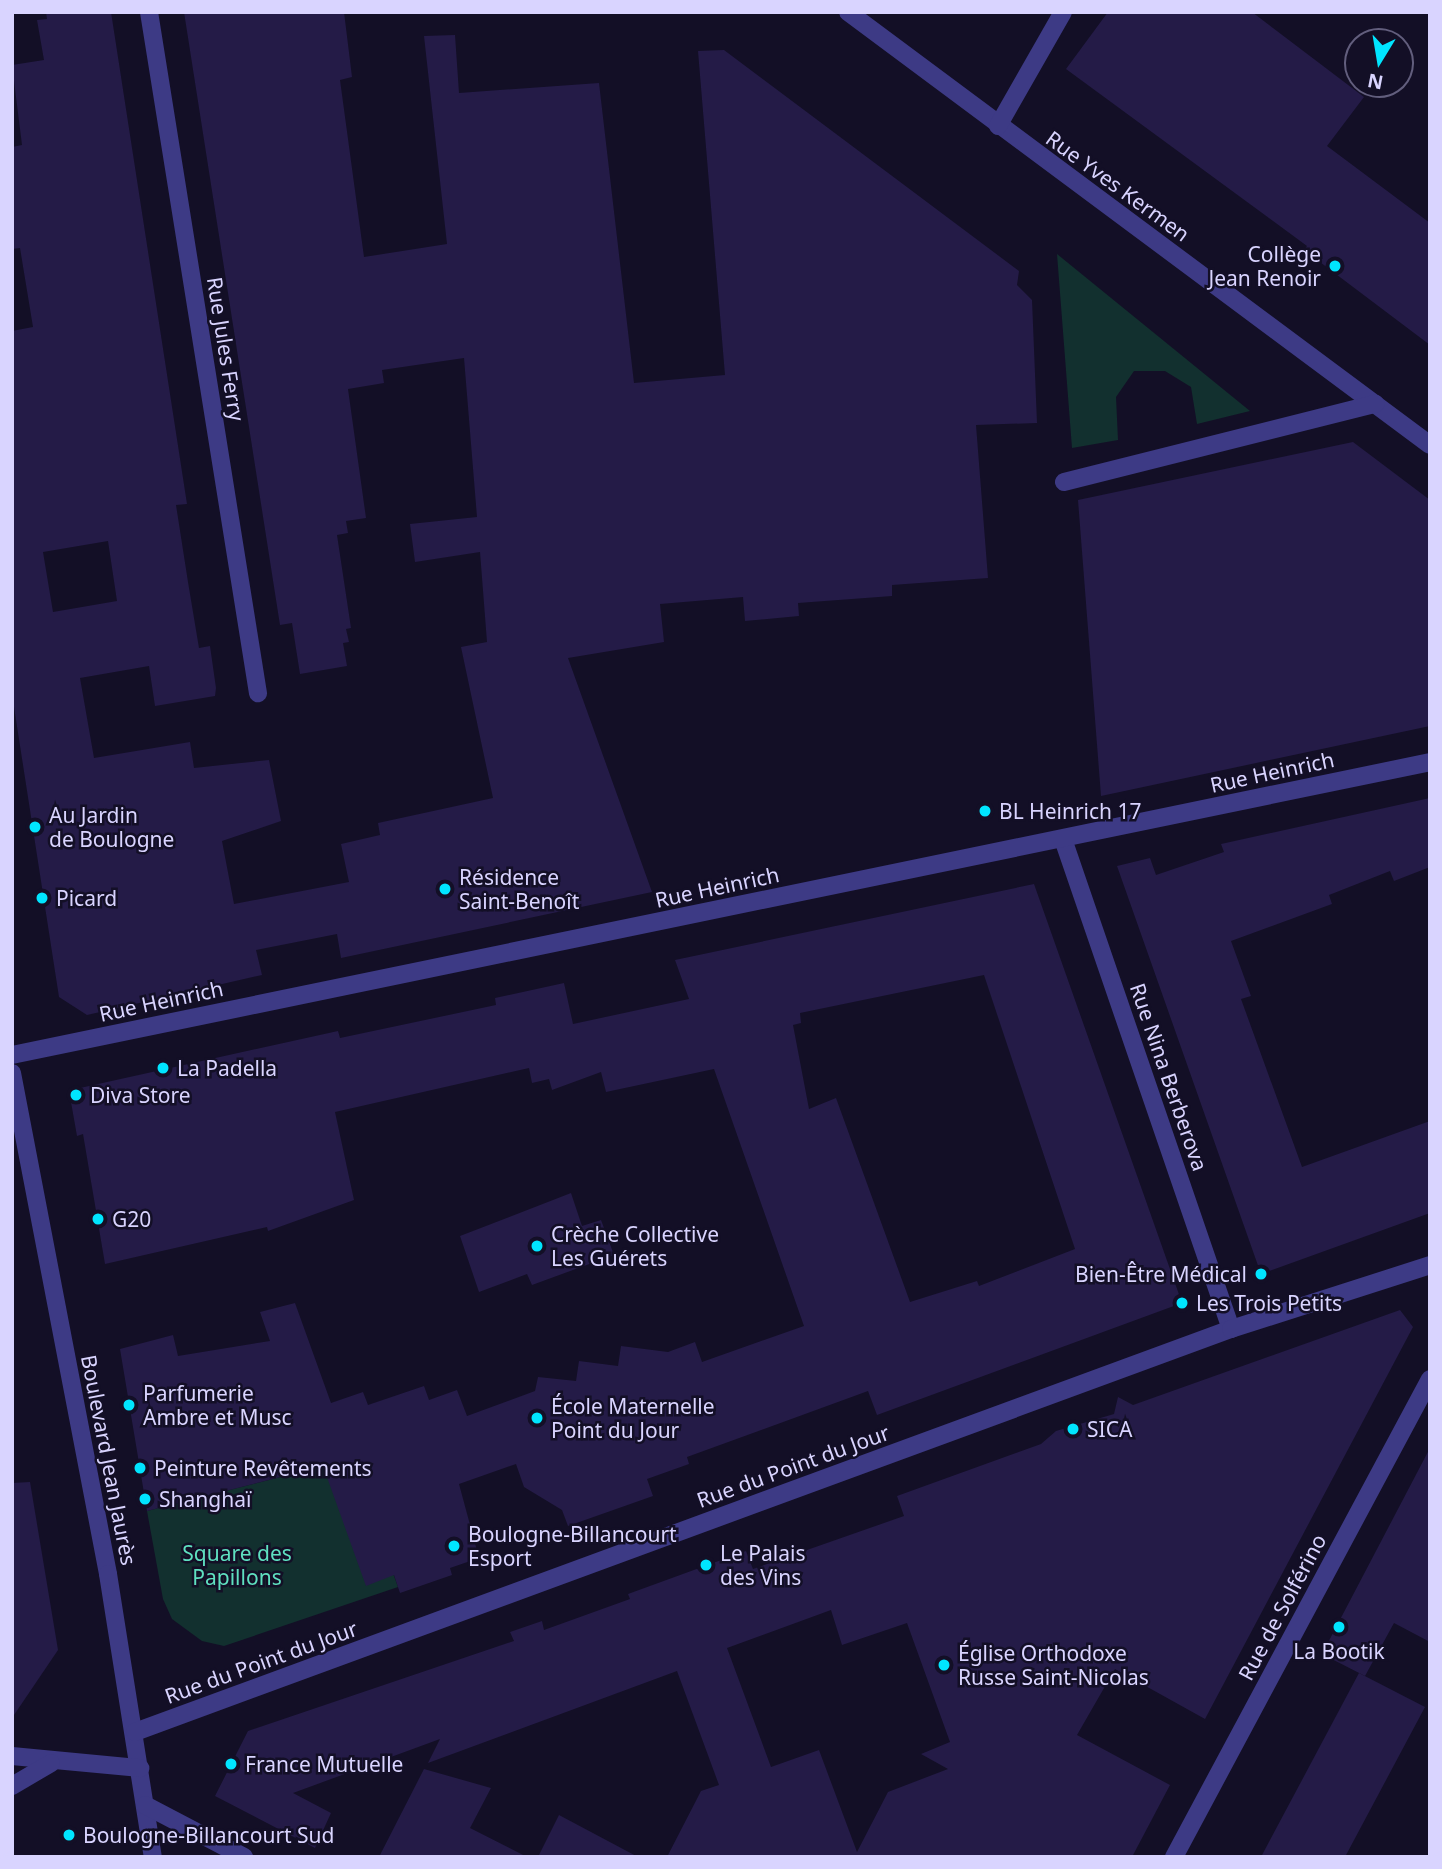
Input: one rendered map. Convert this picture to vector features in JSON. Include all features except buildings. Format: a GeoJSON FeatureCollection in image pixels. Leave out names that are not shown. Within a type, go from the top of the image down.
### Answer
{"type":"FeatureCollection","features":[{"type":"Feature","properties":{"kind":"street","name":"Rue Jules Ferry"},"geometry":{"type":"LineString","coordinates":[[149,12],[258,693]]}},
{"type":"Feature","properties":{"kind":"street","name":"Rue Yves Kermen"},"geometry":{"type":"LineString","coordinates":[[848,12],[1430,445]]}},
{"type":"Feature","properties":{"kind":"street"},"geometry":{"type":"LineString","coordinates":[[998,126],[1063,12]]}},
{"type":"Feature","properties":{"kind":"street"},"geometry":{"type":"LineString","coordinates":[[1064,482],[1375,404]]}},
{"type":"Feature","properties":{"kind":"street","name":"Rue Heinrich"},"geometry":{"type":"LineString","coordinates":[[12,1055],[1430,762]]}},
{"type":"Feature","properties":{"kind":"street","name":"Rue Nina Berberova"},"geometry":{"type":"LineString","coordinates":[[1063,839],[1231,1329]]}},
{"type":"Feature","properties":{"kind":"street","name":"Boulevard Jean Jaurès"},"geometry":{"type":"LineString","coordinates":[[12,1073],[135,1732],[153,1857]]}},
{"type":"Feature","properties":{"kind":"street","name":"Rue du Point du Jour"},"geometry":{"type":"LineString","coordinates":[[135,1732],[1231,1329],[1430,1265]]}},
{"type":"Feature","properties":{"kind":"street","name":"Rue de Solférino"},"geometry":{"type":"LineString","coordinates":[[1174,1857],[1430,1378]]}},
{"type":"Feature","properties":{"kind":"street"},"geometry":{"type":"LineString","coordinates":[[12,1756],[51,1763],[140,1768]]}},
{"type":"Feature","properties":{"kind":"street"},"geometry":{"type":"LineString","coordinates":[[12,1786],[51,1763]]}},
{"type":"Feature","properties":{"kind":"street"},"geometry":{"type":"LineString","coordinates":[[145,1805],[244,1857]]}},
{"type":"Feature","properties":{"kind":"green space"},"geometry":{"type":"Polygon","coordinates":[[[1057,254],[1250,411],[1197,424],[1191,387],[1165,371],[1134,371],[1116,397],[1118,440],[1072,448],[1057,254]]]}},
{"type":"Feature","properties":{"kind":"green space","name":"Square des Papillons"},"geometry":{"type":"Polygon","coordinates":[[[352,1459],[398,1587],[224,1646],[202,1641],[172,1619],[163,1599],[147,1511],[352,1459]]]}},
{"type":"Feature","properties":{"kind":"place","name":"Collège Jean Renoir"},"geometry":{"type":"Point","coordinates":[1335,266]}},
{"type":"Feature","properties":{"kind":"place","name":"BL Heinrich 17"},"geometry":{"type":"Point","coordinates":[985,811]}},
{"type":"Feature","properties":{"kind":"place","name":"Au Jardin de Boulogne"},"geometry":{"type":"Point","coordinates":[35,827]}},
{"type":"Feature","properties":{"kind":"place","name":"Résidence Saint-Benoît"},"geometry":{"type":"Point","coordinates":[445,889]}},
{"type":"Feature","properties":{"kind":"place","name":"Picard"},"geometry":{"type":"Point","coordinates":[42,898]}},
{"type":"Feature","properties":{"kind":"place","name":"La Padella"},"geometry":{"type":"Point","coordinates":[163,1068]}},
{"type":"Feature","properties":{"kind":"place","name":"Diva Store"},"geometry":{"type":"Point","coordinates":[76,1095]}},
{"type":"Feature","properties":{"kind":"place","name":"G20"},"geometry":{"type":"Point","coordinates":[98,1219]}},
{"type":"Feature","properties":{"kind":"place","name":"Crèche Collective Les Guérets"},"geometry":{"type":"Point","coordinates":[537,1246]}},
{"type":"Feature","properties":{"kind":"place","name":"Bien-Être Médical"},"geometry":{"type":"Point","coordinates":[1261,1274]}},
{"type":"Feature","properties":{"kind":"place","name":"Les Trois Petits"},"geometry":{"type":"Point","coordinates":[1182,1303]}},
{"type":"Feature","properties":{"kind":"place","name":"Parfumerie Ambre et Musc"},"geometry":{"type":"Point","coordinates":[129,1405]}},
{"type":"Feature","properties":{"kind":"place","name":"École Maternelle Point du Jour"},"geometry":{"type":"Point","coordinates":[537,1418]}},
{"type":"Feature","properties":{"kind":"place","name":"SICA"},"geometry":{"type":"Point","coordinates":[1073,1429]}},
{"type":"Feature","properties":{"kind":"place","name":"Peinture Revêtements"},"geometry":{"type":"Point","coordinates":[140,1468]}},
{"type":"Feature","properties":{"kind":"place","name":"Shanghaï"},"geometry":{"type":"Point","coordinates":[145,1499]}},
{"type":"Feature","properties":{"kind":"place","name":"Boulogne-Billancourt Esport"},"geometry":{"type":"Point","coordinates":[454,1546]}},
{"type":"Feature","properties":{"kind":"place","name":"Le Palais des Vins"},"geometry":{"type":"Point","coordinates":[706,1565]}},
{"type":"Feature","properties":{"kind":"place","name":"La Bootik"},"geometry":{"type":"Point","coordinates":[1339,1627]}},
{"type":"Feature","properties":{"kind":"place","name":"Église Orthodoxe Russe Saint-Nicolas"},"geometry":{"type":"Point","coordinates":[944,1665]}},
{"type":"Feature","properties":{"kind":"place","name":"France Mutuelle"},"geometry":{"type":"Point","coordinates":[231,1764]}},
{"type":"Feature","properties":{"kind":"place","name":"Boulogne-Billancourt Sud"},"geometry":{"type":"Point","coordinates":[69,1835]}}]}
